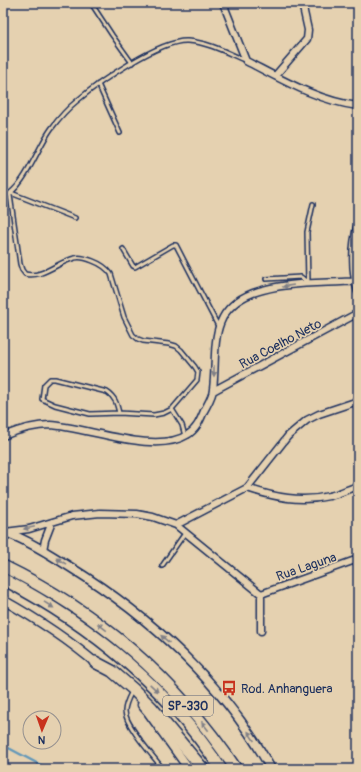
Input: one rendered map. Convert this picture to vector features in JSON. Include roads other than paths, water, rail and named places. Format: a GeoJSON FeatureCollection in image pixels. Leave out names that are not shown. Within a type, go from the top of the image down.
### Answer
{"type":"FeatureCollection","features":[{"type":"Feature","properties":{"kind":"highway","name":"SP-330"},"geometry":{"type":"LineString","coordinates":[[3,566],[50,590],[86,614],[132,651],[177,693],[236,769]]}},
{"type":"Feature","properties":{"kind":"highway","name":"SP-330"},"geometry":{"type":"LineString","coordinates":[[3,579],[65,615],[126,661],[169,703],[193,730],[221,769]]}},
{"type":"Feature","properties":{"kind":"highway"},"geometry":{"type":"LineString","coordinates":[[94,662],[112,671],[133,689],[152,708],[203,769]]}},
{"type":"Feature","properties":{"kind":"main road"},"geometry":{"type":"LineString","coordinates":[[4,531],[43,550],[95,582],[129,607],[172,644],[228,705],[243,724],[271,769]]}},
{"type":"Feature","properties":{"kind":"main road"},"geometry":{"type":"LineString","coordinates":[[3,600],[24,611],[72,643],[131,693],[148,712],[189,769]]}},
{"type":"Feature","properties":{"kind":"street"},"geometry":{"type":"LineString","coordinates":[[223,3],[246,61],[322,97],[345,104],[358,106]]}},
{"type":"Feature","properties":{"kind":"street"},"geometry":{"type":"LineString","coordinates":[[275,76],[307,39],[308,30],[302,3]]}},
{"type":"Feature","properties":{"kind":"street"},"geometry":{"type":"LineString","coordinates":[[358,223],[353,244],[358,292]]}},
{"type":"Feature","properties":{"kind":"street"},"geometry":{"type":"LineString","coordinates":[[3,436],[27,428],[49,425],[158,443],[172,442],[186,436],[195,430],[213,391],[214,357],[218,326],[236,302],[248,295],[262,290],[308,284],[356,282]]}},
{"type":"Feature","properties":{"kind":"street","name":"Rua Coelho Neto"},"geometry":{"type":"LineString","coordinates":[[213,391],[358,313]]}},
{"type":"Feature","properties":{"kind":"street"},"geometry":{"type":"LineString","coordinates":[[176,525],[247,488],[278,448],[298,427],[307,420],[319,414],[358,401]]}},
{"type":"Feature","properties":{"kind":"street"},"geometry":{"type":"LineString","coordinates":[[247,488],[264,494],[300,500],[329,496],[358,486]]}},
{"type":"Feature","properties":{"kind":"street"},"geometry":{"type":"LineString","coordinates":[[4,531],[29,528],[72,516],[100,513],[137,514],[153,517],[176,525],[261,594],[261,630]]}},
{"type":"Feature","properties":{"kind":"street"},"geometry":{"type":"LineString","coordinates":[[43,550],[46,536],[52,522]]}},
{"type":"Feature","properties":{"kind":"street","name":"Rua Laguna"},"geometry":{"type":"LineString","coordinates":[[261,594],[358,559]]}},
{"type":"Feature","properties":{"kind":"lane"},"geometry":{"type":"LineString","coordinates":[[91,3],[132,63]]}},
{"type":"Feature","properties":{"kind":"lane"},"geometry":{"type":"LineString","coordinates":[[3,198],[10,194],[28,169],[51,130],[64,113],[98,84],[132,63],[161,48],[185,41],[199,42],[222,50],[246,61]]}},
{"type":"Feature","properties":{"kind":"lane"},"geometry":{"type":"LineString","coordinates":[[98,84],[120,133]]}},
{"type":"Feature","properties":{"kind":"lane"},"geometry":{"type":"LineString","coordinates":[[10,194],[75,218]]}},
{"type":"Feature","properties":{"kind":"lane"},"geometry":{"type":"LineString","coordinates":[[10,194],[20,264],[25,274],[35,275],[75,258],[82,258],[101,264],[107,268],[111,274],[124,317],[133,335],[143,341],[160,342],[176,346],[186,355],[198,372],[197,380],[172,409],[164,413],[154,415],[119,413],[90,414],[46,402],[42,399],[44,385],[50,379],[55,379],[107,392],[115,399],[119,413]]}},
{"type":"Feature","properties":{"kind":"lane"},"geometry":{"type":"LineString","coordinates":[[308,284],[307,232],[313,204]]}},
{"type":"Feature","properties":{"kind":"lane"},"geometry":{"type":"LineString","coordinates":[[123,248],[135,267],[173,244],[176,245],[218,326]]}},
{"type":"Feature","properties":{"kind":"lane"},"geometry":{"type":"LineString","coordinates":[[266,279],[301,277],[308,284]]}},
{"type":"Feature","properties":{"kind":"lane"},"geometry":{"type":"LineString","coordinates":[[172,409],[182,425],[186,436]]}},
{"type":"Feature","properties":{"kind":"lane"},"geometry":{"type":"LineString","coordinates":[[162,566],[185,532]]}},
{"type":"Feature","properties":{"kind":"lane"},"geometry":{"type":"LineString","coordinates":[[131,693],[126,703],[126,718],[131,727],[163,769]]}},
{"type":"Feature","properties":{"kind":"waterway"},"geometry":{"type":"LineString","coordinates":[[3,745],[48,769]]}},
{"type":"Feature","properties":{"kind":"place","name":"Rod. Anhanguera"},"geometry":{"type":"Point","coordinates":[229,688]}}]}
